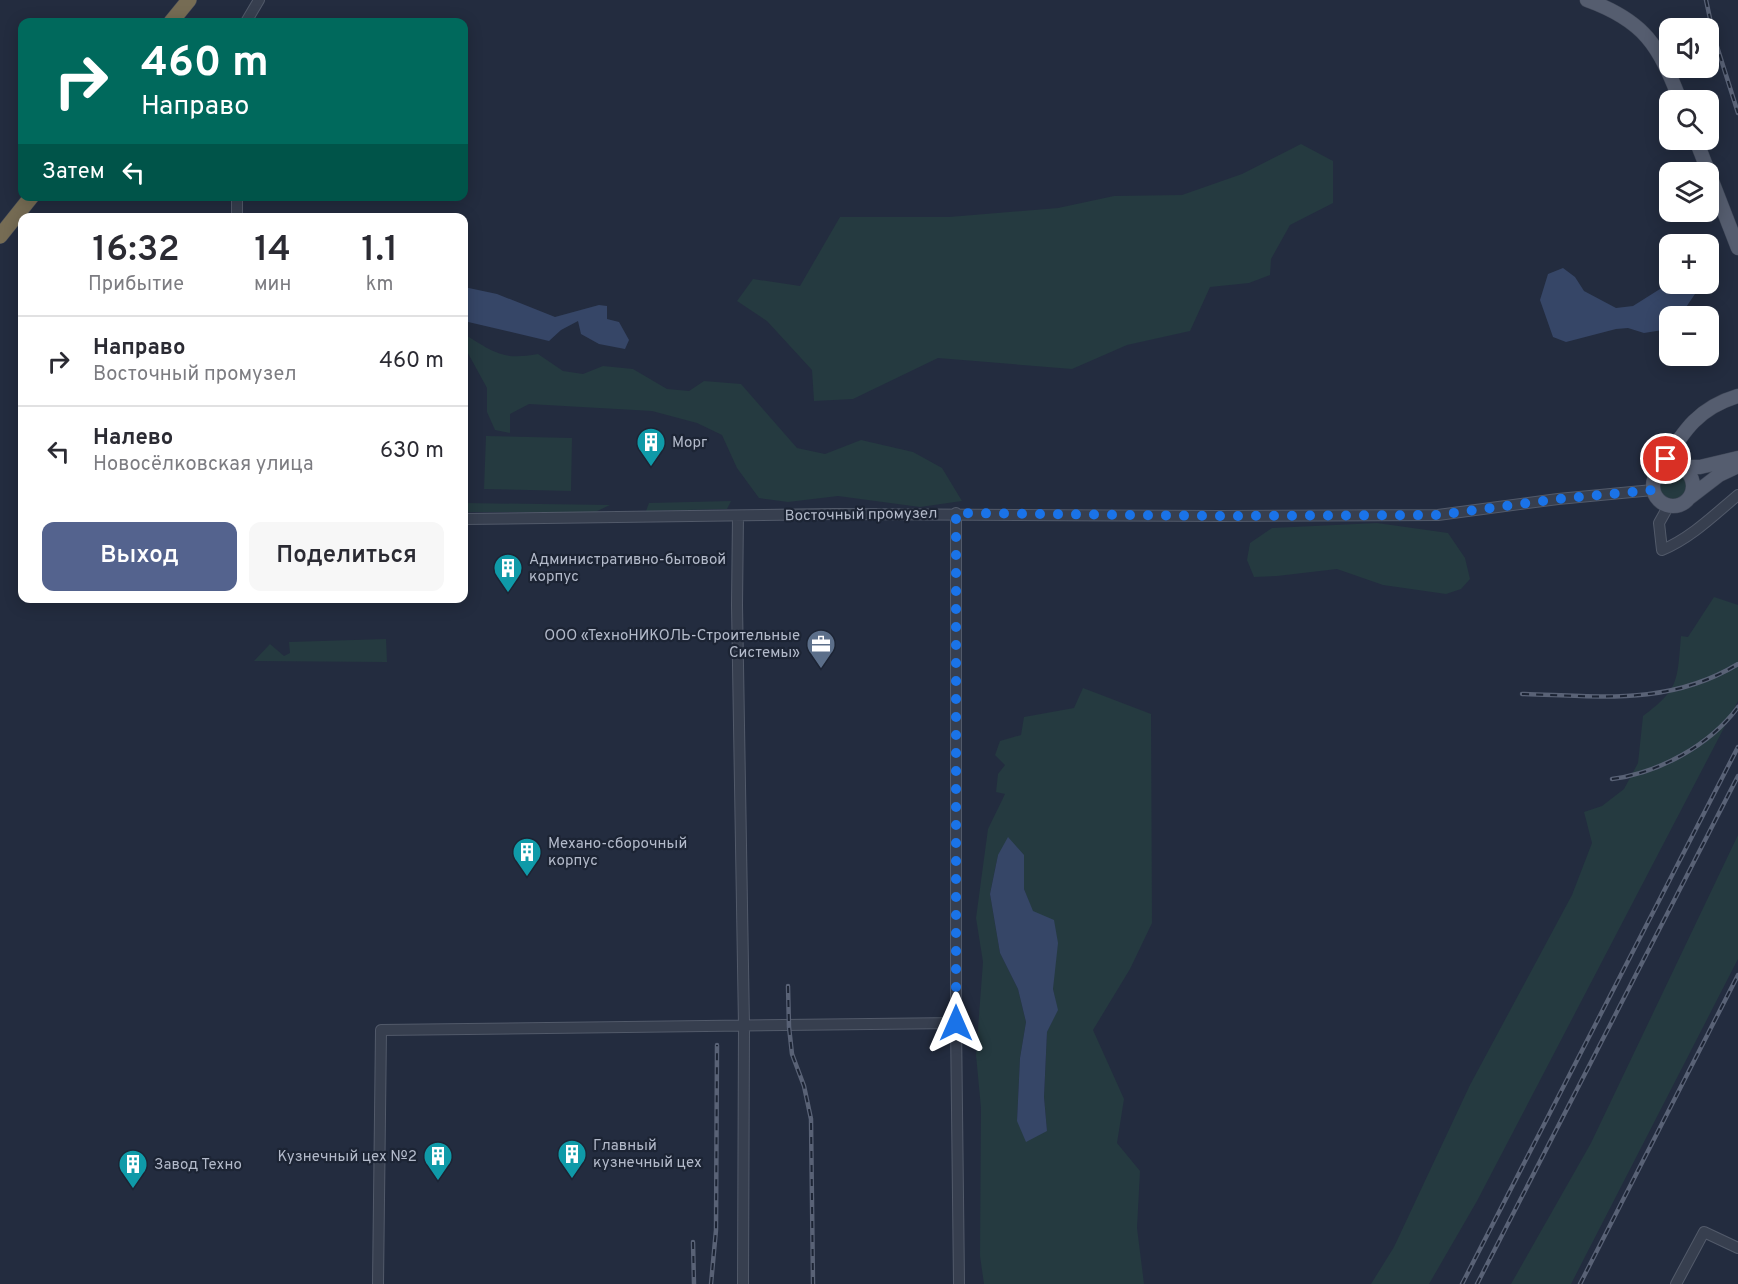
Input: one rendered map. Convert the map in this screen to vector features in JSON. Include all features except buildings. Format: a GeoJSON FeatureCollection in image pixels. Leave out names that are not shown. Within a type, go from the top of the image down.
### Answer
{"type":"FeatureCollection","features":[{"type":"Feature","properties":{"kind":"highway"},"geometry":{"type":"LineString","coordinates":[[174,18],[189,0]]}},
{"type":"Feature","properties":{"kind":"highway"},"geometry":{"type":"LineString","coordinates":[[18,213],[28,201]]}},
{"type":"Feature","properties":{"kind":"highway"},"geometry":{"type":"LineString","coordinates":[[0,236],[18,214]]}},
{"type":"Feature","properties":{"kind":"main road"},"geometry":{"type":"LineString","coordinates":[[1587,0],[1619,14],[1648,37],[1667,65],[1676,90]]}},
{"type":"Feature","properties":{"kind":"main road"},"geometry":{"type":"LineString","coordinates":[[1700,150],[1738,248]]}},
{"type":"Feature","properties":{"kind":"main road"},"geometry":{"type":"LineString","coordinates":[[1738,396],[1722,401],[1699,415],[1656,475],[1653,490],[1660,501],[1675,506],[1685,502],[1706,484],[1738,466]]}},
{"type":"Feature","properties":{"kind":"main road"},"geometry":{"type":"LineString","coordinates":[[1677,443],[1675,457],[1693,482],[1692,492],[1685,502]]}},
{"type":"Feature","properties":{"kind":"main road"},"geometry":{"type":"LineString","coordinates":[[1656,475],[1666,467],[1700,467],[1738,458]]}},
{"type":"Feature","properties":{"kind":"street"},"geometry":{"type":"LineString","coordinates":[[248,18],[259,0]]}},
{"type":"Feature","properties":{"kind":"street","name":"Восточный промузел"},"geometry":{"type":"LineString","coordinates":[[468,519],[956,513],[1220,516],[1438,515],[1558,499],[1653,490]]}},
{"type":"Feature","properties":{"kind":"street"},"geometry":{"type":"LineString","coordinates":[[1669,505],[1659,523],[1662,550],[1676,544],[1699,528],[1738,495]]}},
{"type":"Feature","properties":{"kind":"street"},"geometry":{"type":"LineString","coordinates":[[956,513],[956,1023],[959,1284]]}},
{"type":"Feature","properties":{"kind":"street"},"geometry":{"type":"LineString","coordinates":[[738,516],[736,605],[744,1026],[743,1284]]}},
{"type":"Feature","properties":{"kind":"street"},"geometry":{"type":"LineString","coordinates":[[378,1284],[381,1030],[956,1023]]}},
{"type":"Feature","properties":{"kind":"street"},"geometry":{"type":"LineString","coordinates":[[1676,1284],[1704,1232],[1738,1248]]}},
{"type":"Feature","properties":{"kind":"green space"},"geometry":{"type":"Polygon","coordinates":[[[1301,144],[1333,161],[1333,203],[1290,225],[1271,259],[1270,275],[1249,283],[1210,287],[1190,331],[1127,345],[1072,369],[938,358],[853,399],[814,401],[812,370],[767,321],[737,301],[753,279],[800,286],[840,217],[949,217],[1058,208],[1114,196],[1182,195],[1242,174],[1301,144]]]}},
{"type":"Feature","properties":{"kind":"green space"},"geometry":{"type":"Polygon","coordinates":[[[468,337],[487,348],[509,356],[538,354],[563,371],[583,374],[603,366],[633,369],[667,389],[689,391],[704,381],[741,384],[797,448],[825,454],[861,440],[913,452],[942,468],[962,501],[920,507],[838,496],[788,502],[759,498],[737,468],[722,435],[697,423],[652,411],[529,404],[510,414],[510,433],[495,430],[487,412],[487,388],[468,353],[468,337]]]}},
{"type":"Feature","properties":{"kind":"green space"},"geometry":{"type":"Polygon","coordinates":[[[486,436],[572,438],[571,491],[484,489],[486,436]]]}},
{"type":"Feature","properties":{"kind":"green space"},"geometry":{"type":"Polygon","coordinates":[[[1673,469],[1685,474],[1690,486],[1685,498],[1673,503],[1661,498],[1656,486],[1661,474],[1673,469]]]}},
{"type":"Feature","properties":{"kind":"green space"},"geometry":{"type":"Polygon","coordinates":[[[731,501],[727,509],[646,511],[649,503],[731,501]]]}},
{"type":"Feature","properties":{"kind":"green space"},"geometry":{"type":"Polygon","coordinates":[[[468,503],[610,505],[595,512],[468,512],[468,503]]]}},
{"type":"Feature","properties":{"kind":"green space"},"geometry":{"type":"Polygon","coordinates":[[[1377,523],[1448,533],[1465,558],[1470,579],[1461,589],[1446,594],[1383,585],[1337,569],[1254,577],[1247,560],[1250,543],[1272,528],[1377,523]]]}},
{"type":"Feature","properties":{"kind":"green space"},"geometry":{"type":"Polygon","coordinates":[[[1714,597],[1738,605],[1738,701],[1477,1201],[1429,1284],[1371,1284],[1394,1247],[1470,1085],[1572,895],[1592,843],[1584,812],[1602,806],[1624,789],[1638,763],[1643,716],[1655,707],[1670,690],[1677,674],[1681,636],[1688,637],[1714,597]]]}},
{"type":"Feature","properties":{"kind":"green space"},"geometry":{"type":"Polygon","coordinates":[[[386,639],[387,662],[254,661],[270,644],[284,656],[290,653],[289,642],[386,639]]]}},
{"type":"Feature","properties":{"kind":"green space"},"geometry":{"type":"Polygon","coordinates":[[[1083,688],[1151,714],[1152,923],[1130,969],[1093,1030],[1124,1099],[1117,1143],[1140,1171],[1137,1228],[1144,1284],[984,1284],[980,1256],[981,1108],[976,1055],[983,962],[976,918],[988,829],[1005,794],[996,792],[998,774],[1005,765],[995,755],[1000,741],[1021,735],[1024,717],[1074,708],[1083,688]],[[998,855],[990,894],[1000,953],[1018,989],[1026,1022],[1020,1058],[1017,1121],[1047,1131],[1044,1097],[1047,1032],[1057,1010],[1053,989],[1054,970],[1024,889],[1024,855],[998,855]]]}},
{"type":"Feature","properties":{"kind":"green space"},"geometry":{"type":"Polygon","coordinates":[[[1738,835],[1738,959],[1571,1284],[1511,1284],[1591,1143],[1738,835]]]}},
{"type":"Feature","properties":{"kind":"water"},"geometry":{"type":"Polygon","coordinates":[[[1563,268],[1575,277],[1584,291],[1616,308],[1633,306],[1659,290],[1659,294],[1695,294],[1687,306],[1659,306],[1659,331],[1644,333],[1628,328],[1616,329],[1566,342],[1553,337],[1540,300],[1548,274],[1563,268]]]}},
{"type":"Feature","properties":{"kind":"water"},"geometry":{"type":"Polygon","coordinates":[[[468,288],[497,294],[555,317],[599,305],[607,306],[607,319],[619,322],[629,340],[625,349],[599,344],[581,334],[578,321],[561,330],[549,341],[468,322],[468,288]]]}},
{"type":"Feature","properties":{"kind":"water"},"geometry":{"type":"Polygon","coordinates":[[[1008,837],[1024,855],[1024,889],[1033,911],[1054,920],[1058,943],[1053,989],[1058,1010],[1047,1032],[1044,1097],[1047,1131],[1026,1142],[1017,1121],[1020,1058],[1026,1022],[1018,989],[1000,953],[990,894],[998,855],[1008,837]]]}},
{"type":"Feature","properties":{"kind":"railway"},"geometry":{"type":"LineString","coordinates":[[1706,0],[1714,37],[1738,113]]}},
{"type":"Feature","properties":{"kind":"railway"},"geometry":{"type":"LineString","coordinates":[[1522,694],[1633,696],[1686,687],[1738,664]]}},
{"type":"Feature","properties":{"kind":"railway"},"geometry":{"type":"LineString","coordinates":[[1612,779],[1648,771],[1682,755],[1713,733],[1738,707]]}},
{"type":"Feature","properties":{"kind":"railway"},"geometry":{"type":"LineString","coordinates":[[1462,1284],[1738,747]]}},
{"type":"Feature","properties":{"kind":"railway"},"geometry":{"type":"LineString","coordinates":[[1477,1284],[1738,776]]}},
{"type":"Feature","properties":{"kind":"railway"},"geometry":{"type":"LineString","coordinates":[[1580,1284],[1738,975]]}},
{"type":"Feature","properties":{"kind":"railway"},"geometry":{"type":"LineString","coordinates":[[788,986],[792,1054],[804,1086],[811,1119],[813,1284]]}},
{"type":"Feature","properties":{"kind":"railway"},"geometry":{"type":"LineString","coordinates":[[711,1284],[716,1230],[717,1045]]}},
{"type":"Feature","properties":{"kind":"railway"},"geometry":{"type":"LineString","coordinates":[[693,1242],[694,1284]]}},
{"type":"Feature","properties":{"kind":"place","name":"Морг"},"geometry":{"type":"Point","coordinates":[651,468]}},
{"type":"Feature","properties":{"kind":"place","name":"Административно-бытовой корпус"},"geometry":{"type":"Point","coordinates":[508,594]}},
{"type":"Feature","properties":{"kind":"place","name":"ООО «ТехноНИКОЛЬ-Строительные Системы»"},"geometry":{"type":"Point","coordinates":[821,670]}},
{"type":"Feature","properties":{"kind":"place","name":"Механо-сборочный корпус"},"geometry":{"type":"Point","coordinates":[527,878]}},
{"type":"Feature","properties":{"kind":"place","name":"Главный кузнечный цех"},"geometry":{"type":"Point","coordinates":[572,1180]}},
{"type":"Feature","properties":{"kind":"place","name":"Кузнечный цех №2"},"geometry":{"type":"Point","coordinates":[438,1182]}},
{"type":"Feature","properties":{"kind":"place","name":"Завод Техно"},"geometry":{"type":"Point","coordinates":[133,1190]}},
{"type":"Feature","properties":{"kind":"route"},"geometry":{"type":"LineString","coordinates":[[956,1023],[956,513],[1220,516],[1438,515],[1558,499],[1653,490],[1654,479],[1666,459]]}}]}
